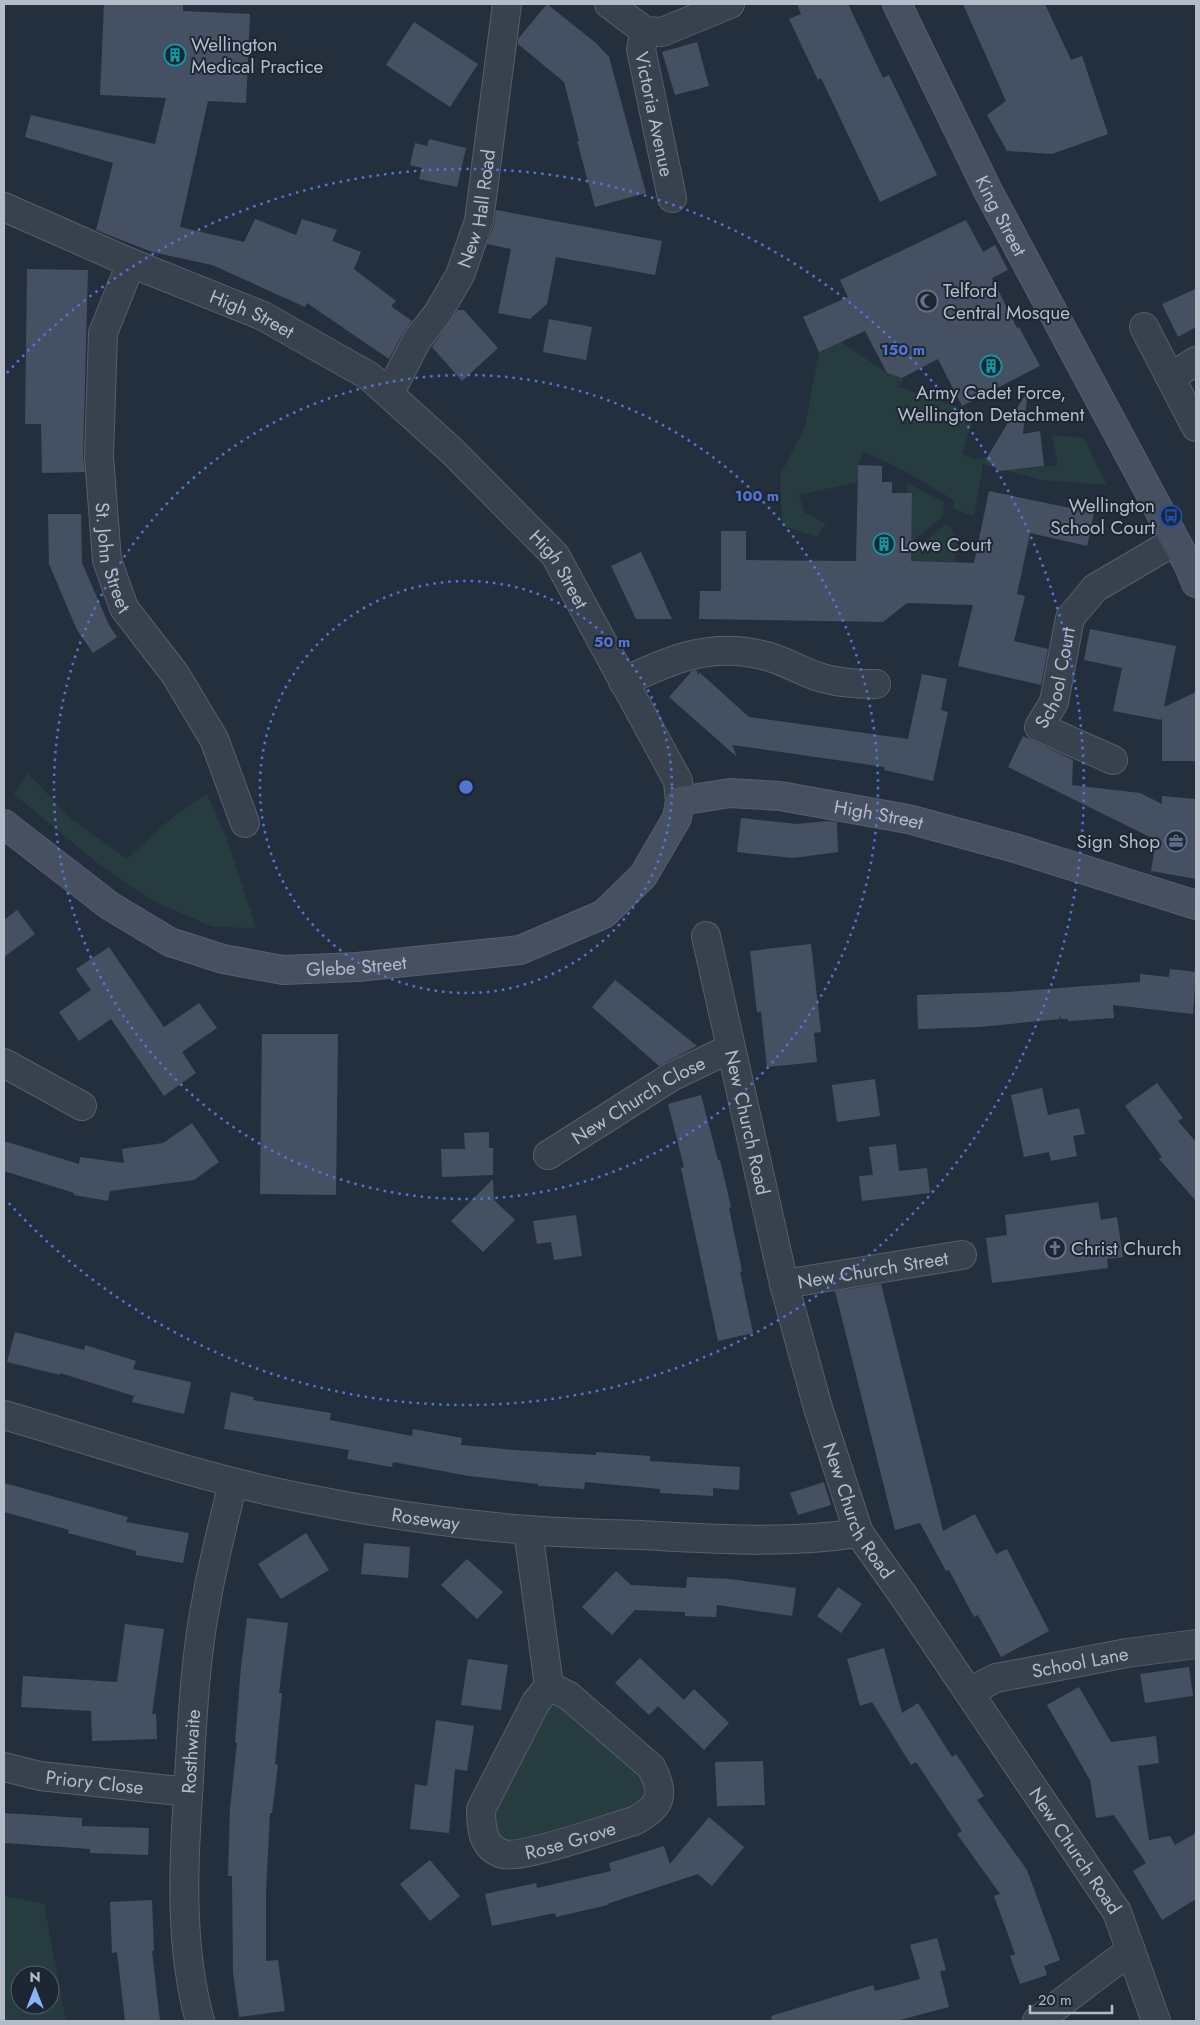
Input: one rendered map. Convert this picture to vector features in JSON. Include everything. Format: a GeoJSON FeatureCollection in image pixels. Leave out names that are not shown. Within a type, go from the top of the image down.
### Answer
{"type":"FeatureCollection","features":[{"type":"Feature","properties":{"kind":"street","name":"New Hall Road"},"geometry":{"type":"LineString","coordinates":[[389,394],[416,340],[438,313],[460,275],[479,221],[507,4]]}},
{"type":"Feature","properties":{"kind":"street","name":"Victoria Avenue"},"geometry":{"type":"LineString","coordinates":[[609,4],[645,31],[662,32],[730,4]]}},
{"type":"Feature","properties":{"kind":"street","name":"King Street"},"geometry":{"type":"LineString","coordinates":[[897,4],[988,191],[1175,541],[1194,570]]}},
{"type":"Feature","properties":{"kind":"street","name":"Victoria Avenue"},"geometry":{"type":"LineString","coordinates":[[645,31],[642,50],[672,198]]}},
{"type":"Feature","properties":{"kind":"street","name":"High Street"},"geometry":{"type":"LineString","coordinates":[[4,207],[131,263],[263,316],[369,376],[452,451],[555,555],[678,781],[680,801],[730,793],[780,796],[908,819],[1015,848],[1196,905]]}},
{"type":"Feature","properties":{"kind":"street","name":"St. John Street"},"geometry":{"type":"LineString","coordinates":[[131,263],[103,333],[99,457],[107,560],[124,608],[175,674],[214,740],[245,823]]}},
{"type":"Feature","properties":{"kind":"street"},"geometry":{"type":"LineString","coordinates":[[1144,327],[1196,427]]}},
{"type":"Feature","properties":{"kind":"street"},"geometry":{"type":"LineString","coordinates":[[1170,377],[1196,361]]}},
{"type":"Feature","properties":{"kind":"street","name":"School Court"},"geometry":{"type":"LineString","coordinates":[[1114,760],[1039,727],[1054,702],[1070,618],[1095,588],[1175,541]]}},
{"type":"Feature","properties":{"kind":"street"},"geometry":{"type":"LineString","coordinates":[[623,682],[670,660],[703,652],[732,651],[763,655],[820,678],[837,682],[876,684]]}},
{"type":"Feature","properties":{"kind":"street","name":"Glebe Street"},"geometry":{"type":"LineString","coordinates":[[4,824],[110,906],[170,942],[223,959],[283,970],[358,967],[520,950],[604,914],[643,876],[677,818],[680,801]]}},
{"type":"Feature","properties":{"kind":"street","name":"New Church Road"},"geometry":{"type":"LineString","coordinates":[[706,936],[784,1284],[818,1408],[859,1533],[969,1692],[1116,1912],[1156,2021]]}},
{"type":"Feature","properties":{"kind":"street","name":"New Church Close"},"geometry":{"type":"LineString","coordinates":[[548,1155],[671,1077],[730,1048]]}},
{"type":"Feature","properties":{"kind":"street"},"geometry":{"type":"LineString","coordinates":[[4,1063],[82,1106]]}},
{"type":"Feature","properties":{"kind":"street","name":"New Church Street"},"geometry":{"type":"LineString","coordinates":[[784,1284],[962,1255]]}},
{"type":"Feature","properties":{"kind":"street","name":"Roseway"},"geometry":{"type":"LineString","coordinates":[[4,1415],[233,1483],[302,1498],[454,1523],[528,1530],[746,1540],[804,1539],[859,1533]]}},
{"type":"Feature","properties":{"kind":"street","name":"Rosthwaite"},"geometry":{"type":"LineString","coordinates":[[200,2021],[194,1998],[184,1910],[194,1683],[206,1597],[233,1483]]}},
{"type":"Feature","properties":{"kind":"street"},"geometry":{"type":"LineString","coordinates":[[528,1530],[549,1686]]}},
{"type":"Feature","properties":{"kind":"street","name":"School Lane"},"geometry":{"type":"LineString","coordinates":[[969,1692],[996,1678],[1127,1653],[1196,1644]]}},
{"type":"Feature","properties":{"kind":"street","name":"Rose Grove"},"geometry":{"type":"LineString","coordinates":[[549,1686],[568,1696],[651,1767],[659,1783],[659,1799],[650,1812],[634,1821],[523,1854],[503,1854],[489,1845],[480,1828],[481,1809],[536,1702],[549,1686]]}},
{"type":"Feature","properties":{"kind":"street","name":"Priory Close"},"geometry":{"type":"LineString","coordinates":[[4,1766],[40,1776],[188,1792]]}},
{"type":"Feature","properties":{"kind":"street"},"geometry":{"type":"LineString","coordinates":[[1037,2021],[1131,1950]]}},
{"type":"Feature","properties":{"kind":"green space"},"geometry":{"type":"Polygon","coordinates":[[[841,342],[887,373],[902,378],[903,382],[896,386],[960,408],[976,410],[962,454],[974,459],[987,457],[992,464],[1006,464],[1010,470],[1058,465],[1052,435],[1084,438],[1107,485],[1041,480],[983,464],[974,516],[953,509],[954,500],[908,473],[863,451],[858,465],[857,482],[799,495],[804,512],[826,524],[817,537],[782,526],[780,475],[805,427],[819,352],[841,342]]]}},
{"type":"Feature","properties":{"kind":"green space"},"geometry":{"type":"Polygon","coordinates":[[[907,483],[944,502],[943,516],[911,542],[912,493],[907,493],[907,483]]]}},
{"type":"Feature","properties":{"kind":"green space"},"geometry":{"type":"Polygon","coordinates":[[[945,525],[950,527],[958,540],[954,562],[911,561],[911,552],[945,525]]]}},
{"type":"Feature","properties":{"kind":"green space"},"geometry":{"type":"Polygon","coordinates":[[[28,773],[70,818],[127,859],[175,815],[207,794],[226,837],[256,928],[213,927],[153,901],[96,862],[14,794],[28,773]]]}},
{"type":"Feature","properties":{"kind":"green space"},"geometry":{"type":"Polygon","coordinates":[[[555,1705],[563,1706],[640,1774],[645,1790],[643,1799],[631,1809],[522,1843],[508,1842],[497,1835],[491,1810],[544,1712],[555,1705]]]}},
{"type":"Feature","properties":{"kind":"green space"},"geometry":{"type":"Polygon","coordinates":[[[4,1896],[44,1904],[55,1965],[10,1965],[10,2015],[60,2015],[60,1989],[66,2021],[4,2021],[4,1896]]]}},
{"type":"Feature","properties":{"kind":"building"},"geometry":{"type":"Polygon","coordinates":[[[104,4],[183,4],[183,11],[250,14],[246,103],[208,101],[180,227],[244,242],[255,219],[296,235],[302,219],[337,230],[332,241],[361,252],[354,269],[396,301],[391,306],[412,321],[389,359],[307,303],[305,307],[212,265],[152,252],[96,230],[113,163],[25,137],[31,115],[155,144],[166,98],[100,95],[104,4]]]}},
{"type":"Feature","properties":{"kind":"building"},"geometry":{"type":"Polygon","coordinates":[[[547,4],[596,43],[609,57],[646,193],[595,207],[577,141],[579,141],[564,82],[518,44],[518,39],[547,4]]]}},
{"type":"Feature","properties":{"kind":"building"},"geometry":{"type":"Polygon","coordinates":[[[797,4],[848,4],[883,78],[889,75],[937,175],[880,202],[821,78],[818,80],[789,19],[801,14],[797,4]]]}},
{"type":"Feature","properties":{"kind":"building"},"geometry":{"type":"Polygon","coordinates":[[[963,4],[1045,4],[1071,60],[1082,56],[1108,134],[1052,154],[1007,151],[987,115],[1006,101],[963,4]]]}},
{"type":"Feature","properties":{"kind":"building"},"geometry":{"type":"Polygon","coordinates":[[[414,22],[478,64],[450,107],[386,65],[414,22]]]}},
{"type":"Feature","properties":{"kind":"building"},"geometry":{"type":"Polygon","coordinates":[[[697,42],[709,86],[675,95],[662,52],[697,42]]]}},
{"type":"Feature","properties":{"kind":"building"},"geometry":{"type":"Polygon","coordinates":[[[429,139],[466,148],[457,187],[419,179],[422,168],[410,165],[415,143],[427,146],[429,139]]]}},
{"type":"Feature","properties":{"kind":"building"},"geometry":{"type":"Polygon","coordinates":[[[496,210],[662,241],[655,275],[556,257],[547,304],[530,319],[498,313],[511,249],[487,244],[494,226],[496,210]]]}},
{"type":"Feature","properties":{"kind":"building","name":"Telford Central Mosque"},"geometry":{"type":"Polygon","coordinates":[[[966,220],[983,252],[995,245],[1008,270],[992,278],[1017,328],[1019,327],[1040,366],[962,406],[938,359],[902,378],[887,373],[865,331],[819,352],[803,317],[848,297],[840,280],[966,220]]]}},
{"type":"Feature","properties":{"kind":"building"},"geometry":{"type":"Polygon","coordinates":[[[27,269],[88,270],[83,456],[85,472],[42,473],[41,424],[25,424],[27,269]]]}},
{"type":"Feature","properties":{"kind":"building"},"geometry":{"type":"Polygon","coordinates":[[[1196,289],[1196,327],[1178,337],[1162,304],[1196,289]]]}},
{"type":"Feature","properties":{"kind":"building"},"geometry":{"type":"Polygon","coordinates":[[[458,310],[464,310],[498,348],[462,381],[432,347],[458,310]]]}},
{"type":"Feature","properties":{"kind":"building"},"geometry":{"type":"Polygon","coordinates":[[[549,319],[592,327],[586,360],[543,352],[549,319]]]}},
{"type":"Feature","properties":{"kind":"building"},"geometry":{"type":"Polygon","coordinates":[[[1028,390],[1023,434],[1040,431],[1044,466],[999,471],[986,459],[1028,390]]]}},
{"type":"Feature","properties":{"kind":"building"},"geometry":{"type":"Polygon","coordinates":[[[858,465],[882,466],[882,482],[892,482],[892,493],[912,493],[911,561],[974,563],[989,491],[1094,513],[1087,546],[1030,533],[1017,594],[1025,596],[1014,641],[1048,649],[1041,685],[958,666],[973,605],[907,603],[883,622],[699,619],[700,591],[721,591],[721,531],[746,531],[746,560],[856,561],[858,465]]]}},
{"type":"Feature","properties":{"kind":"building"},"geometry":{"type":"Polygon","coordinates":[[[48,514],[81,514],[82,563],[109,625],[117,637],[93,653],[77,630],[49,564],[48,514]]]}},
{"type":"Feature","properties":{"kind":"building"},"geometry":{"type":"Polygon","coordinates":[[[641,552],[672,619],[636,619],[611,566],[641,552]]]}},
{"type":"Feature","properties":{"kind":"building"},"geometry":{"type":"Polygon","coordinates":[[[1090,629],[1176,646],[1164,707],[1196,692],[1196,761],[1162,761],[1162,716],[1161,720],[1113,711],[1122,668],[1084,660],[1090,629]]]}},
{"type":"Feature","properties":{"kind":"building"},"geometry":{"type":"Polygon","coordinates":[[[696,670],[699,676],[699,672],[749,717],[908,739],[922,674],[947,679],[941,710],[948,712],[933,781],[884,770],[885,767],[732,745],[737,757],[669,697],[692,671],[696,670]]]}},
{"type":"Feature","properties":{"kind":"building"},"geometry":{"type":"Polygon","coordinates":[[[1023,736],[1073,760],[1072,785],[1140,793],[1162,804],[1162,796],[1196,799],[1196,879],[1151,871],[1156,840],[1008,767],[1023,736]]]}},
{"type":"Feature","properties":{"kind":"building"},"geometry":{"type":"Polygon","coordinates":[[[741,818],[797,824],[837,822],[838,852],[793,858],[737,852],[741,818]]]}},
{"type":"Feature","properties":{"kind":"building"},"geometry":{"type":"Polygon","coordinates":[[[17,910],[35,934],[4,957],[4,920],[17,910]]]}},
{"type":"Feature","properties":{"kind":"building"},"geometry":{"type":"Polygon","coordinates":[[[811,944],[821,1032],[814,1033],[817,1062],[767,1067],[761,1012],[757,1012],[750,951],[811,944]]]}},
{"type":"Feature","properties":{"kind":"building"},"geometry":{"type":"Polygon","coordinates":[[[109,947],[164,1027],[199,1003],[217,1028],[182,1052],[196,1073],[164,1096],[111,1019],[79,1041],[59,1012],[91,990],[76,969],[109,947]]]}},
{"type":"Feature","properties":{"kind":"building"},"geometry":{"type":"Polygon","coordinates":[[[1170,969],[1196,972],[1193,1014],[1113,1005],[1114,1018],[1068,1021],[1068,1019],[1062,1019],[1059,1015],[1060,1019],[979,1027],[918,1029],[917,995],[1007,992],[1140,982],[1140,974],[1169,977],[1170,969]]]}},
{"type":"Feature","properties":{"kind":"building"},"geometry":{"type":"Polygon","coordinates":[[[615,980],[697,1046],[659,1066],[592,1007],[615,980]]]}},
{"type":"Feature","properties":{"kind":"building"},"geometry":{"type":"Polygon","coordinates":[[[262,1034],[338,1034],[336,1195],[260,1194],[262,1034]]]}},
{"type":"Feature","properties":{"kind":"building"},"geometry":{"type":"Polygon","coordinates":[[[875,1079],[880,1116],[837,1122],[832,1085],[875,1079]]]}},
{"type":"Feature","properties":{"kind":"building"},"geometry":{"type":"Polygon","coordinates":[[[1157,1083],[1183,1118],[1178,1121],[1196,1142],[1196,1201],[1159,1159],[1162,1157],[1125,1106],[1157,1083]]]}},
{"type":"Feature","properties":{"kind":"building"},"geometry":{"type":"Polygon","coordinates":[[[1042,1088],[1048,1115],[1079,1108],[1085,1134],[1073,1136],[1077,1156],[1051,1161],[1049,1152],[1024,1157],[1011,1095],[1042,1088]]]}},
{"type":"Feature","properties":{"kind":"building"},"geometry":{"type":"Polygon","coordinates":[[[701,1095],[718,1160],[720,1160],[731,1207],[729,1208],[742,1271],[740,1272],[753,1333],[718,1341],[681,1168],[684,1167],[668,1104],[701,1095]]]}},
{"type":"Feature","properties":{"kind":"building"},"geometry":{"type":"Polygon","coordinates":[[[192,1123],[219,1162],[194,1180],[110,1191],[108,1201],[74,1195],[74,1193],[4,1171],[4,1141],[79,1164],[80,1157],[124,1163],[122,1149],[163,1143],[192,1123]]]}},
{"type":"Feature","properties":{"kind":"building"},"geometry":{"type":"Polygon","coordinates":[[[489,1132],[489,1148],[493,1148],[493,1175],[442,1177],[441,1149],[465,1149],[464,1133],[489,1132]]]}},
{"type":"Feature","properties":{"kind":"building"},"geometry":{"type":"Polygon","coordinates":[[[896,1144],[899,1171],[927,1168],[930,1193],[862,1201],[859,1176],[873,1175],[869,1147],[896,1144]]]}},
{"type":"Feature","properties":{"kind":"building"},"geometry":{"type":"Polygon","coordinates":[[[493,1179],[494,1200],[515,1220],[483,1252],[451,1221],[493,1179]]]}},
{"type":"Feature","properties":{"kind":"building","name":"Christ Church"},"geometry":{"type":"Polygon","coordinates":[[[1098,1202],[1101,1220],[1117,1217],[1123,1257],[1107,1259],[1108,1268],[992,1283],[986,1238],[1007,1235],[1005,1215],[1098,1202]]]}},
{"type":"Feature","properties":{"kind":"building"},"geometry":{"type":"Polygon","coordinates":[[[576,1215],[582,1256],[554,1260],[551,1242],[537,1244],[533,1221],[576,1215]]]}},
{"type":"Feature","properties":{"kind":"building"},"geometry":{"type":"Polygon","coordinates":[[[881,1284],[943,1531],[975,1514],[996,1554],[1007,1549],[1049,1631],[1001,1657],[978,1615],[974,1617],[949,1570],[946,1571],[920,1523],[895,1530],[835,1291],[881,1284]]]}},
{"type":"Feature","properties":{"kind":"building"},"geometry":{"type":"Polygon","coordinates":[[[15,1332],[84,1350],[85,1345],[136,1361],[133,1369],[191,1382],[184,1414],[132,1402],[134,1396],[60,1373],[60,1375],[7,1362],[15,1332]]]}},
{"type":"Feature","properties":{"kind":"building"},"geometry":{"type":"Polygon","coordinates":[[[231,1392],[254,1397],[253,1400],[331,1413],[330,1420],[412,1436],[413,1429],[462,1438],[461,1445],[596,1455],[596,1452],[650,1456],[650,1461],[740,1467],[739,1490],[713,1488],[713,1496],[660,1493],[660,1489],[585,1482],[584,1489],[538,1486],[538,1484],[469,1476],[393,1462],[392,1467],[347,1459],[349,1450],[224,1429],[231,1392]]]}},
{"type":"Feature","properties":{"kind":"building"},"geometry":{"type":"Polygon","coordinates":[[[824,1482],[831,1505],[798,1515],[790,1493],[824,1482]]]}},
{"type":"Feature","properties":{"kind":"building"},"geometry":{"type":"Polygon","coordinates":[[[4,1483],[128,1517],[126,1522],[189,1533],[183,1563],[136,1555],[136,1551],[68,1533],[69,1530],[4,1512],[4,1483]]]}},
{"type":"Feature","properties":{"kind":"building"},"geometry":{"type":"Polygon","coordinates":[[[306,1533],[329,1570],[281,1599],[258,1564],[306,1533]]]}},
{"type":"Feature","properties":{"kind":"building"},"geometry":{"type":"Polygon","coordinates":[[[364,1543],[410,1547],[408,1578],[361,1574],[364,1543]]]}},
{"type":"Feature","properties":{"kind":"building"},"geometry":{"type":"Polygon","coordinates":[[[467,1559],[503,1592],[477,1619],[441,1585],[467,1559]]]}},
{"type":"Feature","properties":{"kind":"building"},"geometry":{"type":"Polygon","coordinates":[[[616,1571],[631,1585],[686,1588],[687,1577],[730,1579],[796,1588],[792,1616],[717,1605],[716,1617],[685,1616],[685,1612],[635,1610],[612,1635],[582,1607],[616,1571]]]}},
{"type":"Feature","properties":{"kind":"building"},"geometry":{"type":"Polygon","coordinates":[[[838,1587],[862,1604],[841,1633],[817,1616],[838,1587]]]}},
{"type":"Feature","properties":{"kind":"building"},"geometry":{"type":"Polygon","coordinates":[[[247,1618],[288,1623],[279,1693],[282,1693],[275,1764],[278,1765],[272,1813],[270,1813],[266,1892],[266,1961],[278,1960],[285,2011],[239,2017],[233,1972],[232,1876],[228,1876],[230,1808],[237,1743],[235,1742],[241,1667],[247,1618]]]}},
{"type":"Feature","properties":{"kind":"building"},"geometry":{"type":"Polygon","coordinates":[[[125,1624],[164,1629],[152,1714],[156,1714],[157,1739],[92,1741],[91,1711],[21,1707],[23,1676],[117,1682],[125,1624]]]}},
{"type":"Feature","properties":{"kind":"building"},"geometry":{"type":"Polygon","coordinates":[[[884,1648],[902,1713],[918,1703],[952,1757],[956,1754],[984,1796],[977,1800],[1027,1870],[1060,1960],[1044,1966],[1047,1975],[1020,1984],[1010,1956],[1015,1954],[994,1896],[1000,1894],[957,1834],[962,1831],[916,1762],[911,1765],[872,1702],[860,1706],[847,1659],[884,1648]]]}},
{"type":"Feature","properties":{"kind":"building"},"geometry":{"type":"Polygon","coordinates":[[[640,1658],[684,1700],[694,1689],[729,1723],[704,1750],[658,1706],[649,1715],[615,1683],[640,1658]]]}},
{"type":"Feature","properties":{"kind":"building"},"geometry":{"type":"Polygon","coordinates":[[[468,1659],[508,1665],[501,1710],[461,1705],[468,1659]]]}},
{"type":"Feature","properties":{"kind":"building"},"geometry":{"type":"Polygon","coordinates":[[[1189,1667],[1193,1696],[1145,1703],[1140,1674],[1189,1667]]]}},
{"type":"Feature","properties":{"kind":"building"},"geometry":{"type":"Polygon","coordinates":[[[1079,1687],[1111,1742],[1156,1736],[1159,1763],[1138,1766],[1149,1840],[1170,1836],[1175,1845],[1196,1833],[1196,1899],[1162,1920],[1133,1871],[1146,1863],[1114,1815],[1096,1818],[1090,1780],[1047,1705],[1079,1687]]]}},
{"type":"Feature","properties":{"kind":"building"},"geometry":{"type":"Polygon","coordinates":[[[436,1720],[474,1726],[467,1771],[455,1769],[449,1833],[410,1829],[415,1784],[427,1786],[436,1720]]]}},
{"type":"Feature","properties":{"kind":"building"},"geometry":{"type":"Polygon","coordinates":[[[763,1761],[765,1805],[717,1806],[715,1762],[763,1761]]]}},
{"type":"Feature","properties":{"kind":"building"},"geometry":{"type":"Polygon","coordinates":[[[4,1813],[82,1818],[82,1826],[149,1828],[148,1855],[90,1853],[90,1849],[4,1843],[4,1813]]]}},
{"type":"Feature","properties":{"kind":"building"},"geometry":{"type":"Polygon","coordinates":[[[709,1817],[744,1847],[712,1886],[698,1874],[608,1905],[556,1917],[555,1913],[492,1926],[485,1894],[536,1883],[537,1888],[611,1871],[609,1863],[664,1846],[670,1864],[709,1817]]]}},
{"type":"Feature","properties":{"kind":"building"},"geometry":{"type":"Polygon","coordinates":[[[430,1860],[460,1896],[430,1921],[400,1884],[430,1860]]]}},
{"type":"Feature","properties":{"kind":"building"},"geometry":{"type":"Polygon","coordinates":[[[152,1900],[154,1951],[152,1951],[160,2021],[125,2021],[117,1952],[112,1953],[110,1902],[152,1900]]]}},
{"type":"Feature","properties":{"kind":"building"},"geometry":{"type":"Polygon","coordinates":[[[937,1938],[946,1970],[940,1971],[949,2007],[896,2021],[772,2021],[771,2016],[873,1985],[875,1991],[920,1979],[910,1945],[937,1938]]]}},
{"type":"Feature","properties":{"kind":"place","name":"Wellington Medical Practice"},"geometry":{"type":"Point","coordinates":[175,55]}},
{"type":"Feature","properties":{"kind":"place","name":"Telford Central Mosque"},"geometry":{"type":"Point","coordinates":[927,301]}},
{"type":"Feature","properties":{"kind":"place","name":"Army Cadet Force, Wellington Detachment"},"geometry":{"type":"Point","coordinates":[991,366]}},
{"type":"Feature","properties":{"kind":"place","name":"Wellington School Court"},"geometry":{"type":"Point","coordinates":[1171,516]}},
{"type":"Feature","properties":{"kind":"place","name":"Lowe Court"},"geometry":{"type":"Point","coordinates":[884,544]}},
{"type":"Feature","properties":{"kind":"place","name":"Sign Shop"},"geometry":{"type":"Point","coordinates":[1176,841]}},
{"type":"Feature","properties":{"kind":"place","name":"Christ Church"},"geometry":{"type":"Point","coordinates":[1055,1248]}}]}
